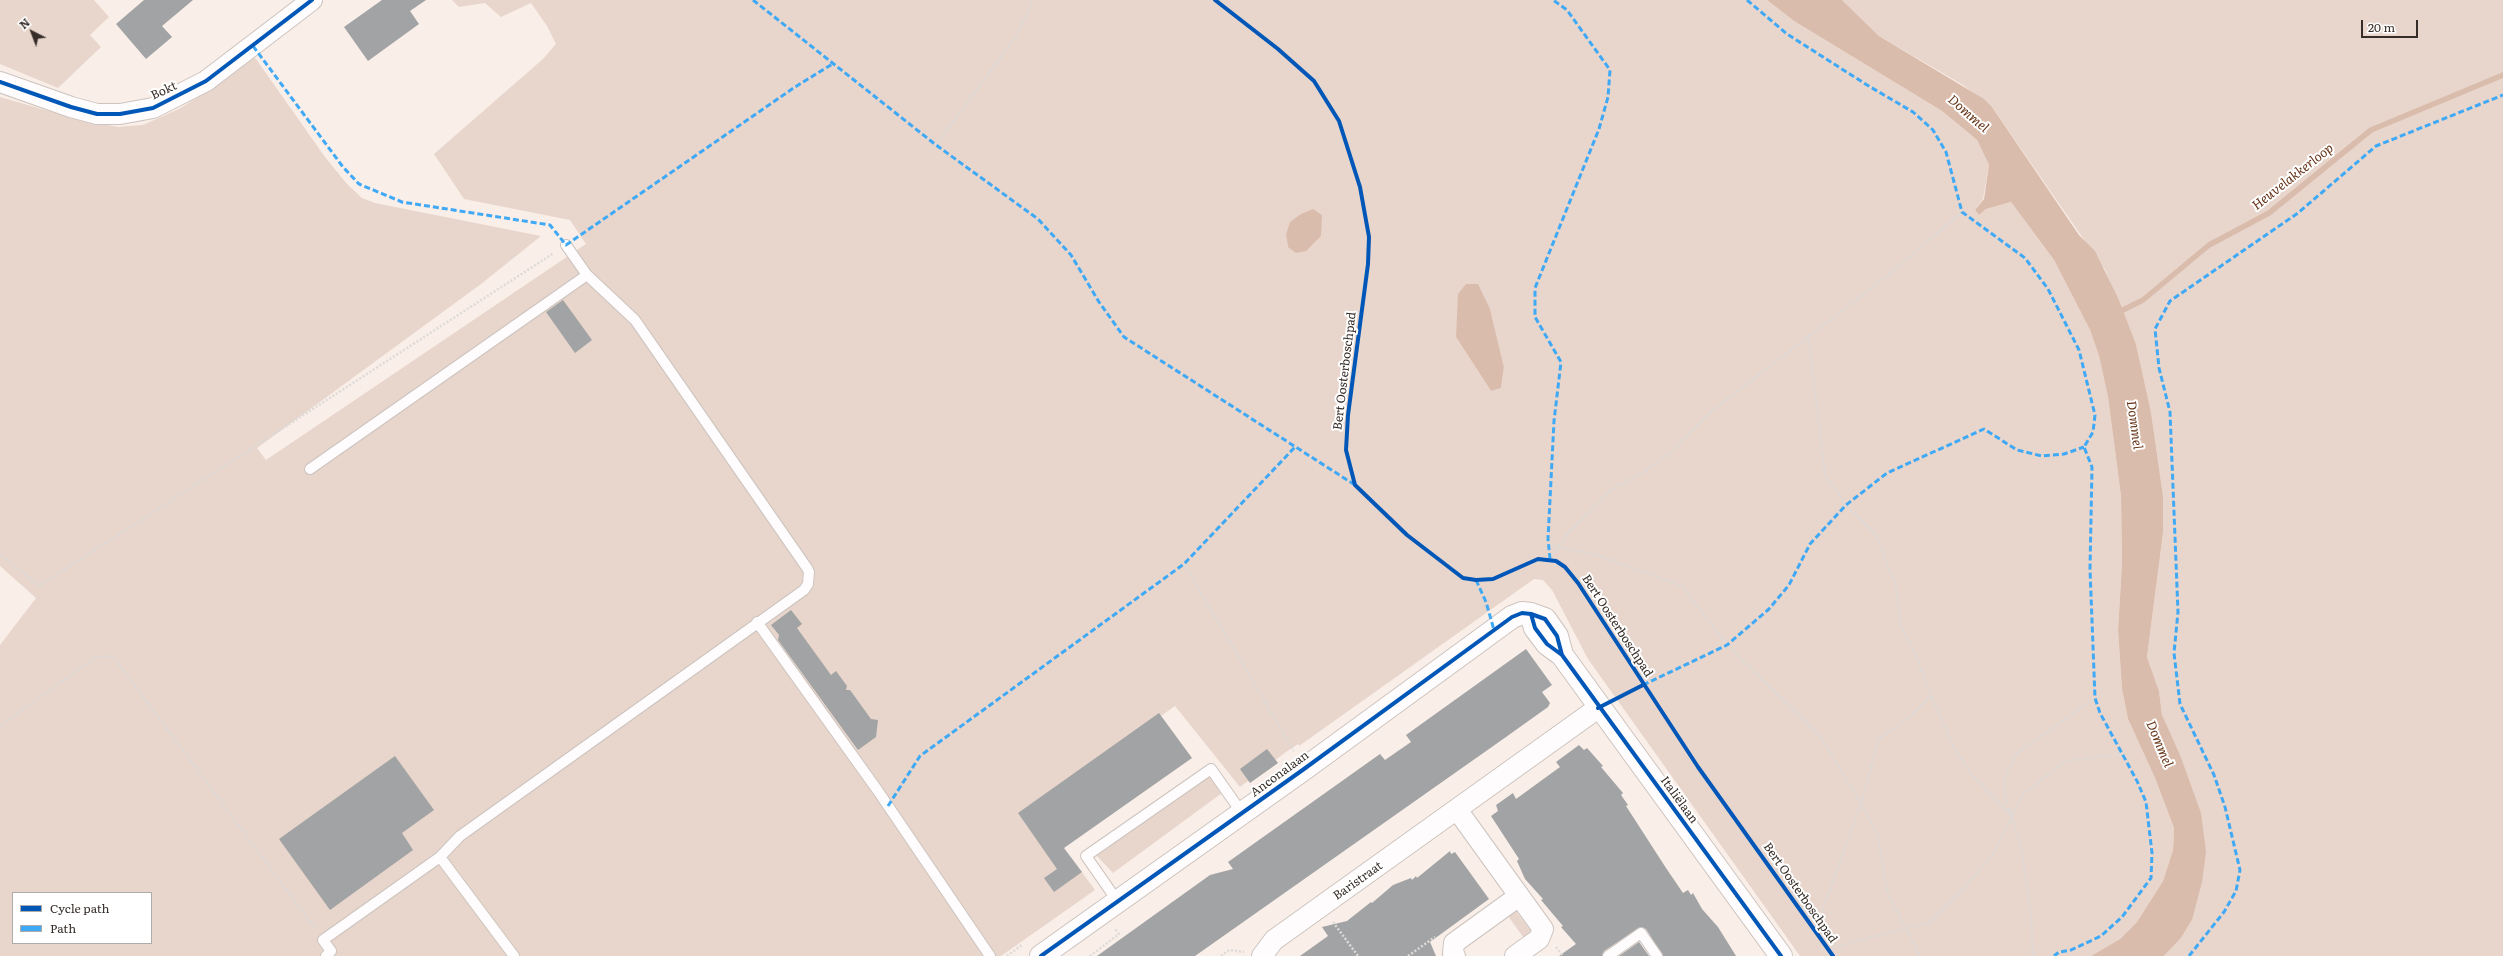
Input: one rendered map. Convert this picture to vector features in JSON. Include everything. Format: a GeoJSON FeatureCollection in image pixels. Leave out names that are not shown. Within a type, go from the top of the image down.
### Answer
{"type":"FeatureCollection","features":[{"type":"Feature","properties":{"kind":"street","name":"Bokt"},"geometry":{"type":"LineString","coordinates":[[0,82],[71,107],[98,114],[120,114],[153,108],[206,81],[312,0]]}},
{"type":"Feature","properties":{"kind":"street","name":"Anconalaan"},"geometry":{"type":"LineString","coordinates":[[1041,956],[1304,769],[1512,617],[1522,613],[1531,614]]}},
{"type":"Feature","properties":{"kind":"street","name":"Italiëlaan"},"geometry":{"type":"LineString","coordinates":[[1531,614],[1545,619],[1557,636],[1562,655],[1598,708],[1781,956]]}},
{"type":"Feature","properties":{"kind":"street","name":"Baristraat"},"geometry":{"type":"LineString","coordinates":[[1262,955],[1274,940],[1458,811],[1598,708]]}},
{"type":"Feature","properties":{"kind":"street"},"geometry":{"type":"LineString","coordinates":[[1458,811],[1543,929],[1539,939],[1515,956]]}},
{"type":"Feature","properties":{"kind":"street"},"geometry":{"type":"LineString","coordinates":[[1454,955],[1454,943],[1519,896]]}},
{"type":"Feature","properties":{"kind":"lane"},"geometry":{"type":"LineString","coordinates":[[326,956],[331,951],[323,940],[440,857],[460,836],[757,622],[804,590],[809,578],[807,568],[635,320],[587,275],[566,245]]}},
{"type":"Feature","properties":{"kind":"lane"},"geometry":{"type":"LineString","coordinates":[[310,469],[587,275]]}},
{"type":"Feature","properties":{"kind":"lane"},"geometry":{"type":"LineString","coordinates":[[757,622],[878,792],[990,956]]}},
{"type":"Feature","properties":{"kind":"lane"},"geometry":{"type":"LineString","coordinates":[[1118,902],[1086,856],[1211,769],[1242,813]]}},
{"type":"Feature","properties":{"kind":"lane"},"geometry":{"type":"LineString","coordinates":[[440,857],[514,956]]}},
{"type":"Feature","properties":{"kind":"lane"},"geometry":{"type":"LineString","coordinates":[[1608,956],[1640,933],[1657,956]]}},
{"type":"Feature","properties":{"kind":"path"},"geometry":{"type":"LineString","coordinates":[[936,145],[1016,35],[1033,0]]}},
{"type":"Feature","properties":{"kind":"path"},"geometry":{"type":"LineString","coordinates":[[1550,559],[1568,533],[1611,490],[1646,471],[1671,452],[1708,414],[1808,335],[1882,280],[1962,212]]}},
{"type":"Feature","properties":{"kind":"path"},"geometry":{"type":"LineString","coordinates":[[0,554],[39,586],[566,245]]}},
{"type":"Feature","properties":{"kind":"path"},"geometry":{"type":"LineString","coordinates":[[1808,335],[1825,474],[1846,505],[1876,535],[1896,586],[1901,628],[1911,643],[1931,696],[1955,749],[1973,776],[2011,815]]}},
{"type":"Feature","properties":{"kind":"path"},"geometry":{"type":"LineString","coordinates":[[1549,545],[1600,556],[1682,586],[1727,645],[1820,736],[1861,802],[1878,836],[1887,892],[1920,956]]}},
{"type":"Feature","properties":{"kind":"path"},"geometry":{"type":"LineString","coordinates":[[1544,559],[1556,561]]}},
{"type":"Feature","properties":{"kind":"path"},"geometry":{"type":"LineString","coordinates":[[1184,564],[1304,769]]}},
{"type":"Feature","properties":{"kind":"path"},"geometry":{"type":"LineString","coordinates":[[0,726],[96,657],[109,656],[115,659],[323,940]]}},
{"type":"Feature","properties":{"kind":"path"},"geometry":{"type":"LineString","coordinates":[[1815,931],[1861,802],[1879,739],[1906,720],[1931,696]]}},
{"type":"Feature","properties":{"kind":"path"},"geometry":{"type":"LineString","coordinates":[[2033,956],[2031,912],[2021,847],[2005,797],[2005,778],[2016,754],[2095,698]]}},
{"type":"Feature","properties":{"kind":"path"},"geometry":{"type":"LineString","coordinates":[[1824,953],[1930,922],[1964,888],[1994,853],[2011,815],[2022,795],[2065,761],[2123,754]]}},
{"type":"Feature","properties":{"kind":"path"},"geometry":{"type":"LineString","coordinates":[[1322,907],[1358,956]]}},
{"type":"Feature","properties":{"kind":"path"},"geometry":{"type":"LineString","coordinates":[[1408,956],[1439,934],[1454,955]]}},
{"type":"Feature","properties":{"kind":"path"},"geometry":{"type":"LineString","coordinates":[[1221,956],[1229,950],[1262,955]]}},
{"type":"Feature","properties":{"kind":"shaded area"},"geometry":{"type":"Polygon","coordinates":[[[0,0],[94,0],[109,17],[90,35],[101,47],[58,88],[0,64],[0,0]]]}},
{"type":"Feature","properties":{"kind":"shaded area"},"geometry":{"type":"Polygon","coordinates":[[[452,0],[1767,0],[1794,21],[1942,111],[1977,140],[1989,165],[1983,199],[1975,210],[1979,215],[1986,209],[2011,202],[2054,260],[2090,330],[2099,356],[2108,397],[2121,496],[2122,564],[2118,630],[2122,689],[2128,719],[2155,778],[2174,828],[2173,850],[2163,881],[2137,922],[2120,939],[2091,956],[1800,956],[1588,659],[1552,590],[1543,580],[1534,579],[1299,746],[1298,744],[1286,752],[1240,787],[1175,706],[1023,814],[1069,879],[1081,871],[1095,890],[1001,956],[0,956],[0,645],[36,598],[0,566],[0,97],[80,120],[118,127],[143,125],[179,109],[206,92],[252,57],[256,59],[325,157],[347,184],[362,198],[375,203],[541,236],[481,284],[257,448],[266,460],[586,244],[570,220],[464,199],[434,154],[543,59],[556,44],[547,26],[531,3],[501,17],[485,3],[459,7],[452,0]],[[1313,209],[1286,235],[1288,247],[1313,209]],[[1490,309],[1456,337],[1491,391],[1501,388],[1504,367],[1490,309]]]}},
{"type":"Feature","properties":{"kind":"shaded area"},"geometry":{"type":"Polygon","coordinates":[[[1842,0],[2503,0],[2503,956],[2164,956],[2181,938],[2192,920],[2167,730],[2162,715],[2159,691],[2147,657],[2163,533],[2163,496],[2151,412],[2136,344],[2105,270],[1992,107],[1963,85],[1879,36],[1842,0]]]}},
{"type":"Feature","properties":{"kind":"shaded area"},"geometry":{"type":"Polygon","coordinates":[[[1210,775],[1222,793],[1113,873],[1096,855],[1210,775]]]}},
{"type":"Feature","properties":{"kind":"shaded area"},"geometry":{"type":"Polygon","coordinates":[[[1515,910],[1534,935],[1526,941],[1508,916],[1515,910]]]}},
{"type":"Feature","properties":{"kind":"water","name":"Dommel"},"geometry":{"type":"Polygon","coordinates":[[[1767,0],[1842,0],[1879,36],[1984,99],[1992,107],[2079,235],[2095,251],[2118,298],[2136,344],[2151,412],[2163,496],[2163,533],[2147,657],[2159,691],[2162,715],[2180,755],[2201,813],[2206,852],[2202,882],[2192,920],[2181,938],[2164,956],[2091,956],[2120,939],[2137,922],[2163,881],[2173,850],[2174,828],[2155,778],[2128,719],[2122,689],[2118,630],[2122,564],[2121,496],[2108,397],[2099,356],[2090,330],[2054,260],[2011,202],[1986,209],[1979,215],[1975,210],[1984,199],[1989,165],[1977,140],[1942,111],[1794,21],[1767,0]]]}},
{"type":"Feature","properties":{"kind":"water"},"geometry":{"type":"Polygon","coordinates":[[[1313,209],[1322,215],[1321,236],[1306,251],[1296,253],[1288,247],[1286,235],[1290,222],[1301,214],[1313,209]]]}},
{"type":"Feature","properties":{"kind":"water"},"geometry":{"type":"Polygon","coordinates":[[[1466,284],[1478,284],[1490,309],[1504,367],[1501,388],[1491,391],[1456,337],[1458,294],[1466,284]]]}},
{"type":"Feature","properties":{"kind":"building"},"geometry":{"type":"Polygon","coordinates":[[[144,0],[193,0],[162,26],[172,37],[146,59],[116,24],[144,0]]]}},
{"type":"Feature","properties":{"kind":"building"},"geometry":{"type":"Polygon","coordinates":[[[382,0],[426,0],[410,11],[419,24],[368,61],[344,27],[382,0]]]}},
{"type":"Feature","properties":{"kind":"building"},"geometry":{"type":"Polygon","coordinates":[[[563,300],[592,340],[575,353],[546,312],[563,300]]]}},
{"type":"Feature","properties":{"kind":"building"},"geometry":{"type":"Polygon","coordinates":[[[791,610],[802,624],[797,628],[831,675],[836,671],[847,686],[846,690],[850,690],[871,719],[878,720],[876,737],[858,750],[778,640],[779,635],[771,625],[791,610]]]}},
{"type":"Feature","properties":{"kind":"building"},"geometry":{"type":"Polygon","coordinates":[[[1526,649],[1552,685],[1542,692],[1550,703],[1548,707],[1195,956],[1097,956],[1210,875],[1233,869],[1228,862],[1380,754],[1385,760],[1411,742],[1406,735],[1526,649]]]}},
{"type":"Feature","properties":{"kind":"building"},"geometry":{"type":"Polygon","coordinates":[[[1159,713],[1192,758],[1064,848],[1082,872],[1054,892],[1044,878],[1057,869],[1018,813],[1159,713]]]}},
{"type":"Feature","properties":{"kind":"building"},"geometry":{"type":"Polygon","coordinates":[[[1579,745],[1584,750],[1587,748],[1603,766],[1601,767],[1623,793],[1621,795],[1628,805],[1626,806],[1683,893],[1688,890],[1691,895],[1693,893],[1702,909],[1718,927],[1736,956],[1663,956],[1646,929],[1641,927],[1604,951],[1602,956],[1559,956],[1576,944],[1541,900],[1543,899],[1525,879],[1517,861],[1519,859],[1491,816],[1498,811],[1496,805],[1513,793],[1516,799],[1560,767],[1556,762],[1579,745]]]}},
{"type":"Feature","properties":{"kind":"building"},"geometry":{"type":"Polygon","coordinates":[[[1267,749],[1278,763],[1250,783],[1240,769],[1267,749]]]}},
{"type":"Feature","properties":{"kind":"building"},"geometry":{"type":"Polygon","coordinates":[[[395,756],[434,810],[402,833],[413,850],[330,910],[279,839],[395,756]]]}},
{"type":"Feature","properties":{"kind":"building"},"geometry":{"type":"Polygon","coordinates":[[[1450,851],[1451,854],[1455,852],[1489,899],[1430,942],[1436,956],[1300,956],[1328,936],[1322,927],[1347,921],[1371,902],[1372,903],[1393,885],[1411,878],[1412,880],[1416,876],[1417,878],[1450,851]]]}},
{"type":"Feature","properties":{"kind":"building"},"geometry":{"type":"Polygon","coordinates":[[[1639,942],[1649,956],[1619,956],[1639,942]]]}},
{"type":"Feature","properties":{"kind":"waterway","name":"Heuvelakkerloop"},"geometry":{"type":"LineString","coordinates":[[2117,313],[2143,300],[2209,245],[2269,213],[2371,130],[2503,75]]}},
{"type":"Feature","properties":{"kind":"marked path"},"geometry":{"type":"LineString","coordinates":[[753,0],[936,145],[1038,219],[1071,255],[1099,302],[1124,337],[1355,485]]}},
{"type":"Feature","properties":{"kind":"marked path"},"geometry":{"type":"LineString","coordinates":[[1550,559],[1548,539],[1554,421],[1561,362],[1535,317],[1535,288],[1599,129],[1608,97],[1610,70],[1567,10],[1553,0]]}},
{"type":"Feature","properties":{"kind":"marked path"},"geometry":{"type":"LineString","coordinates":[[1747,0],[1787,34],[1867,85],[1913,112],[1933,130],[1946,152],[1962,212],[2025,258],[2048,289],[2079,350],[2095,415],[2093,432],[2084,447],[2092,467],[2090,569],[2095,698],[2100,713],[2137,781],[2146,802],[2152,853],[2151,878],[2122,917],[2101,936],[2071,950],[2059,952],[2054,956]]}},
{"type":"Feature","properties":{"kind":"marked path"},"geometry":{"type":"LineString","coordinates":[[253,46],[343,167],[359,184],[402,202],[550,225],[566,245],[795,87],[834,63]]}},
{"type":"Feature","properties":{"kind":"marked path"},"geometry":{"type":"LineString","coordinates":[[2189,956],[2224,912],[2236,891],[2240,870],[2225,807],[2214,775],[2180,704],[2174,653],[2178,612],[2170,412],[2159,368],[2155,329],[2170,301],[2298,213],[2376,146],[2503,95]]}},
{"type":"Feature","properties":{"kind":"marked path"},"geometry":{"type":"LineString","coordinates":[[1643,685],[1727,645],[1769,609],[1789,585],[1810,544],[1846,505],[1887,473],[1984,429],[2017,450],[2042,456],[2064,454],[2084,447]]}},
{"type":"Feature","properties":{"kind":"marked path"},"geometry":{"type":"LineString","coordinates":[[888,806],[920,756],[1184,564],[1296,446]]}},
{"type":"Feature","properties":{"kind":"marked path"},"geometry":{"type":"LineString","coordinates":[[1476,580],[1486,602],[1494,630]]}},
{"type":"Feature","properties":{"kind":"cycle path"},"geometry":{"type":"LineString","coordinates":[[0,82],[71,107],[97,114],[120,114],[153,108],[206,81],[312,0]]}},
{"type":"Feature","properties":{"kind":"cycle path","name":"Bert Oosterboschpad"},"geometry":{"type":"LineString","coordinates":[[1215,0],[1278,49],[1314,81],[1339,121],[1360,187],[1369,237],[1368,264],[1348,415],[1346,450],[1355,485],[1407,535],[1463,578],[1476,580],[1493,579],[1538,559],[1556,561],[1565,567],[1578,583],[1698,767],[1833,956]]}},
{"type":"Feature","properties":{"kind":"cycle path"},"geometry":{"type":"LineString","coordinates":[[1041,956],[1304,769],[1512,617],[1522,613],[1531,614]]}},
{"type":"Feature","properties":{"kind":"cycle path"},"geometry":{"type":"LineString","coordinates":[[1562,655],[1557,636],[1545,619],[1531,614],[1535,628],[1547,644],[1562,655],[1781,956]]}},
{"type":"Feature","properties":{"kind":"cycle path","name":"Bert Oosterboschpad"},"geometry":{"type":"LineString","coordinates":[[1598,708],[1643,685]]}}]}
